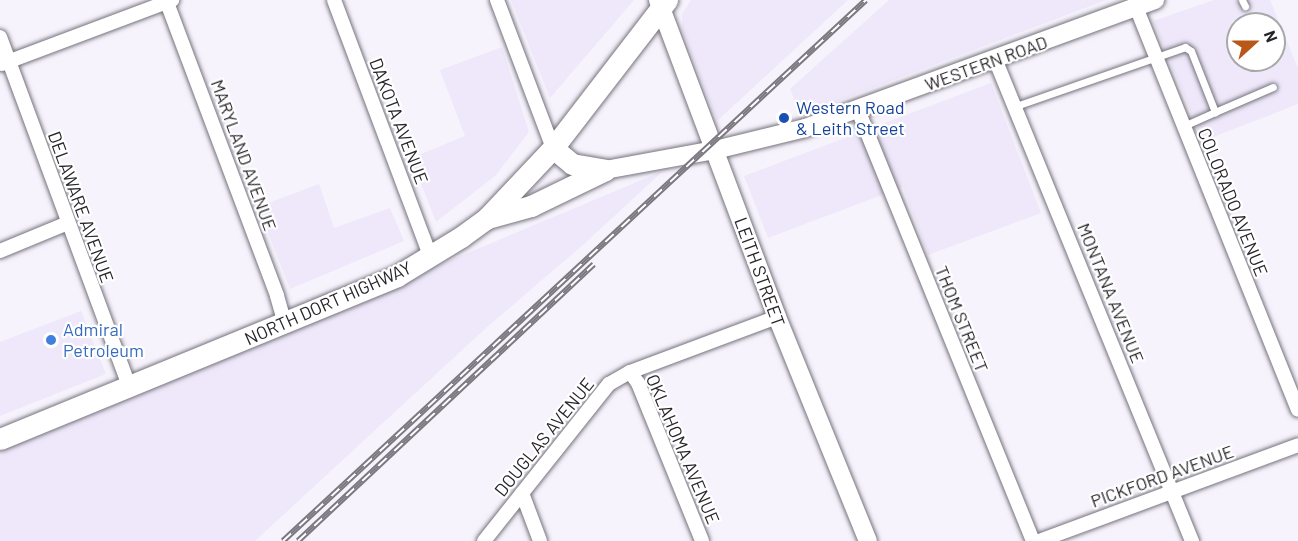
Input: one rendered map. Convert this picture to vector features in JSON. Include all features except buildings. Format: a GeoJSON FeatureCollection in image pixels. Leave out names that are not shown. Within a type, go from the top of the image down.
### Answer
{"type":"FeatureCollection","features":[{"type":"Feature","properties":{"kind":"main road","name":"NORTH DORT HIGHWAY"},"geometry":{"type":"LineString","coordinates":[[0,439],[130,388],[397,276],[486,219],[553,148],[662,2]]}},
{"type":"Feature","properties":{"kind":"main road"},"geometry":{"type":"LineString","coordinates":[[553,148],[572,164],[605,170]]}},
{"type":"Feature","properties":{"kind":"main road"},"geometry":{"type":"LineString","coordinates":[[486,219],[531,206],[605,170]]}},
{"type":"Feature","properties":{"kind":"street","name":"DAKOTA AVENUE"},"geometry":{"type":"LineString","coordinates":[[334,0],[430,255]]}},
{"type":"Feature","properties":{"kind":"street"},"geometry":{"type":"LineString","coordinates":[[497,0],[553,148]]}},
{"type":"Feature","properties":{"kind":"street","name":"WESTERN ROAD"},"geometry":{"type":"LineString","coordinates":[[605,170],[715,150],[787,133],[858,110],[1155,0]]}},
{"type":"Feature","properties":{"kind":"street"},"geometry":{"type":"LineString","coordinates":[[4,63],[168,1]]}},
{"type":"Feature","properties":{"kind":"street","name":"MARYLAND AVENUE"},"geometry":{"type":"LineString","coordinates":[[168,1],[277,296],[285,324]]}},
{"type":"Feature","properties":{"kind":"street","name":"LEITH STREET"},"geometry":{"type":"LineString","coordinates":[[662,2],[777,317],[868,541]]}},
{"type":"Feature","properties":{"kind":"street","name":"COLORADO AVENUE"},"geometry":{"type":"LineString","coordinates":[[1136,8],[1298,410]]}},
{"type":"Feature","properties":{"kind":"street","name":"DELAWARE AVENUE"},"geometry":{"type":"LineString","coordinates":[[0,37],[4,63],[130,388]]}},
{"type":"Feature","properties":{"kind":"street","name":"MONTANA AVENUE"},"geometry":{"type":"LineString","coordinates":[[995,59],[1192,541]]}},
{"type":"Feature","properties":{"kind":"street","name":"THOM STREET"},"geometry":{"type":"LineString","coordinates":[[858,110],[1033,541]]}},
{"type":"Feature","properties":{"kind":"street"},"geometry":{"type":"LineString","coordinates":[[0,250],[68,224]]}},
{"type":"Feature","properties":{"kind":"street","name":"DOUGLAS AVENUE"},"geometry":{"type":"LineString","coordinates":[[484,541],[609,384],[630,372],[777,317]]}},
{"type":"Feature","properties":{"kind":"street","name":"OKLAHOMA AVENUE"},"geometry":{"type":"LineString","coordinates":[[630,372],[638,383],[702,541]]}},
{"type":"Feature","properties":{"kind":"street","name":"PICKFORD AVENUE"},"geometry":{"type":"LineString","coordinates":[[1039,541],[1298,445]]}},
{"type":"Feature","properties":{"kind":"street"},"geometry":{"type":"LineString","coordinates":[[522,493],[540,541]]}},
{"type":"Feature","properties":{"kind":"lane"},"geometry":{"type":"LineString","coordinates":[[1016,106],[1187,48],[1215,112]]}},
{"type":"Feature","properties":{"kind":"lane"},"geometry":{"type":"LineString","coordinates":[[1183,126],[1273,87]]}},
{"type":"Feature","properties":{"kind":"shaded area"},"geometry":{"type":"Polygon","coordinates":[[[511,0],[634,0],[550,98],[511,0]]]}},
{"type":"Feature","properties":{"kind":"shaded area"},"geometry":{"type":"Polygon","coordinates":[[[691,0],[848,0],[717,121],[682,29],[682,14],[691,0]]]}},
{"type":"Feature","properties":{"kind":"shaded area"},"geometry":{"type":"Polygon","coordinates":[[[889,0],[1106,0],[801,115],[790,89],[889,0]]]}},
{"type":"Feature","properties":{"kind":"shaded area"},"geometry":{"type":"Polygon","coordinates":[[[1214,0],[1270,0],[1275,12],[1226,12],[1226,72],[1286,72],[1286,39],[1298,68],[1298,104],[1203,141],[1153,21],[1214,0]]]}},
{"type":"Feature","properties":{"kind":"shaded area"},"geometry":{"type":"Polygon","coordinates":[[[502,47],[529,132],[496,175],[436,222],[411,158],[465,136],[440,70],[502,47]]]}},
{"type":"Feature","properties":{"kind":"shaded area"},"geometry":{"type":"Polygon","coordinates":[[[991,83],[1041,213],[928,255],[903,187],[768,238],[744,176],[991,83]]]}},
{"type":"Feature","properties":{"kind":"shaded area"},"geometry":{"type":"Polygon","coordinates":[[[663,171],[584,244],[486,328],[255,541],[0,541],[0,449],[663,171]]]}},
{"type":"Feature","properties":{"kind":"shaded area"},"geometry":{"type":"Polygon","coordinates":[[[319,184],[334,228],[390,208],[404,241],[290,289],[258,207],[319,184]]]}},
{"type":"Feature","properties":{"kind":"shaded area"},"geometry":{"type":"Polygon","coordinates":[[[81,311],[106,374],[0,416],[0,342],[81,311]]]}},
{"type":"Feature","properties":{"kind":"railway"},"geometry":{"type":"LineString","coordinates":[[283,541],[866,0]]}},
{"type":"Feature","properties":{"kind":"railway"},"geometry":{"type":"LineString","coordinates":[[298,541],[594,264]]}},
{"type":"Feature","properties":{"kind":"place","name":"Western Road & Leith Street"},"geometry":{"type":"Point","coordinates":[784,118]}},
{"type":"Feature","properties":{"kind":"place","name":"Admiral Petroleum"},"geometry":{"type":"Point","coordinates":[51,340]}}]}
